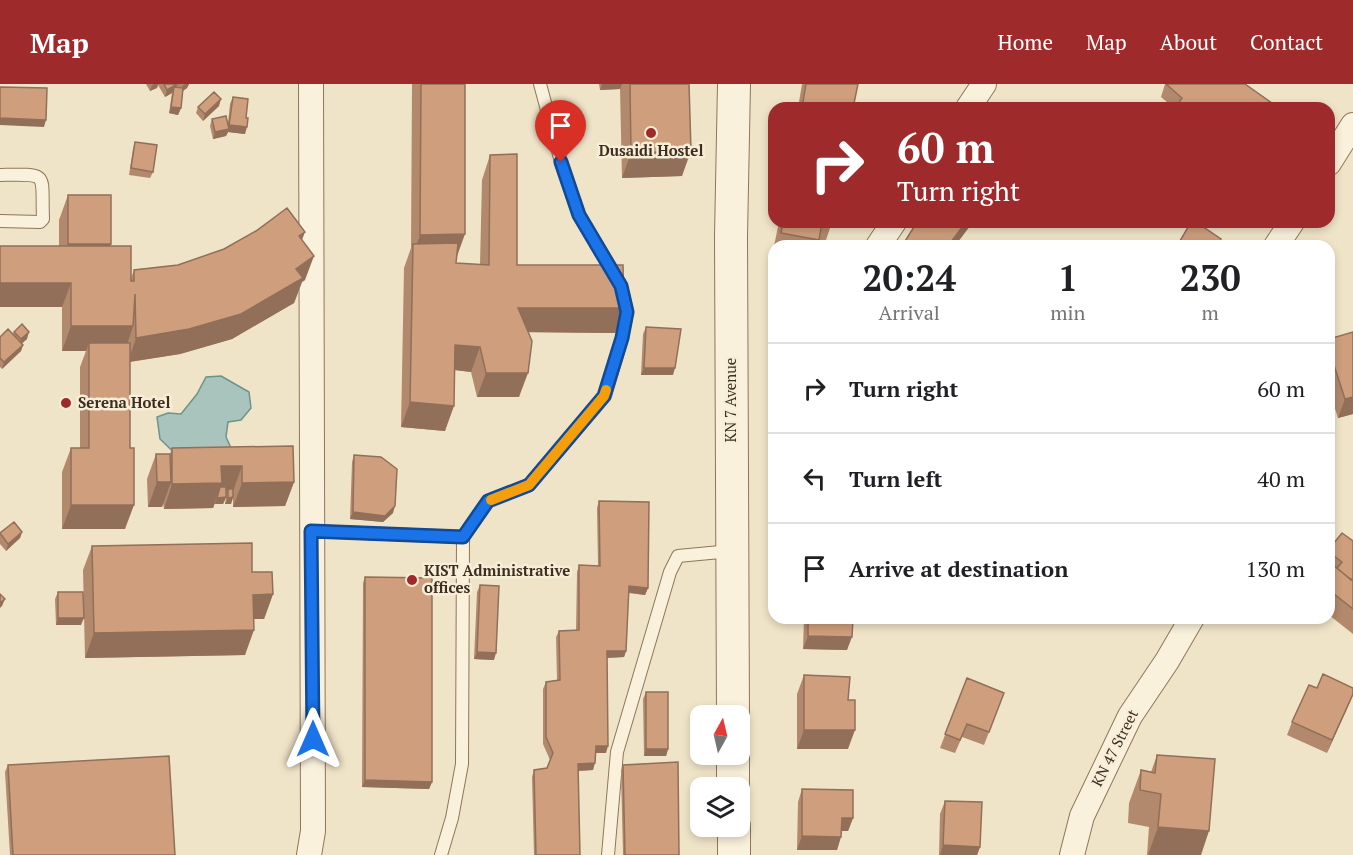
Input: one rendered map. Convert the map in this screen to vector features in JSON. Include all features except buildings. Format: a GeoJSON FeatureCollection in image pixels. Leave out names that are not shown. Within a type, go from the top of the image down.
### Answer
{"type":"FeatureCollection","features":[{"type":"Feature","properties":{"kind":"street"},"geometry":{"type":"LineString","coordinates":[[309,855],[313,831],[310,84]]}},
{"type":"Feature","properties":{"kind":"street","name":"KN 7 Avenue"},"geometry":{"type":"LineString","coordinates":[[733,705],[731,236],[734,84]]}},
{"type":"Feature","properties":{"kind":"street"},"geometry":{"type":"LineString","coordinates":[[972,102],[984,84]]}},
{"type":"Feature","properties":{"kind":"street"},"geometry":{"type":"LineString","coordinates":[[1335,154],[1353,125]]}},
{"type":"Feature","properties":{"kind":"street","name":"KN 47 Street"},"geometry":{"type":"LineString","coordinates":[[1072,855],[1082,816],[1130,716],[1189,624]]}},
{"type":"Feature","properties":{"kind":"street"},"geometry":{"type":"LineString","coordinates":[[734,837],[734,855]]}},
{"type":"Feature","properties":{"kind":"lane"},"geometry":{"type":"LineString","coordinates":[[441,855],[452,818],[462,764],[463,537],[488,501],[529,485],[604,396],[622,338],[627,312],[621,286],[579,215],[561,162],[540,84]]}},
{"type":"Feature","properties":{"kind":"lane"},"geometry":{"type":"LineString","coordinates":[[0,175],[35,174],[40,178],[43,185],[44,219],[40,222],[0,221]]}},
{"type":"Feature","properties":{"kind":"lane"},"geometry":{"type":"LineString","coordinates":[[311,531],[463,537]]}},
{"type":"Feature","properties":{"kind":"lane"},"geometry":{"type":"LineString","coordinates":[[608,855],[617,752],[670,572],[678,556],[732,551]]}},
{"type":"Feature","properties":{"kind":"water"},"geometry":{"type":"Polygon","coordinates":[[[221,376],[249,392],[251,408],[241,420],[228,422],[226,437],[231,448],[191,469],[160,439],[157,417],[168,413],[181,414],[197,394],[206,377],[221,376]]]}},
{"type":"Feature","properties":{"kind":"slow traffic"},"geometry":{"type":"LineString","coordinates":[[491,500],[529,485],[604,396],[606,390]]}},
{"type":"Feature","properties":{"kind":"place","name":"Dusaidi Hostel"},"geometry":{"type":"Point","coordinates":[651,133]}},
{"type":"Feature","properties":{"kind":"place","name":"Serena Hotel"},"geometry":{"type":"Point","coordinates":[66,403]}},
{"type":"Feature","properties":{"kind":"place","name":"KIST Administrative offices"},"geometry":{"type":"Point","coordinates":[412,580]}},
{"type":"Feature","properties":{"kind":"route"},"geometry":{"type":"LineString","coordinates":[[313,739],[311,531],[463,537],[488,501],[529,485],[604,396],[622,338],[627,312],[621,286],[579,215],[561,162]]}}]}
